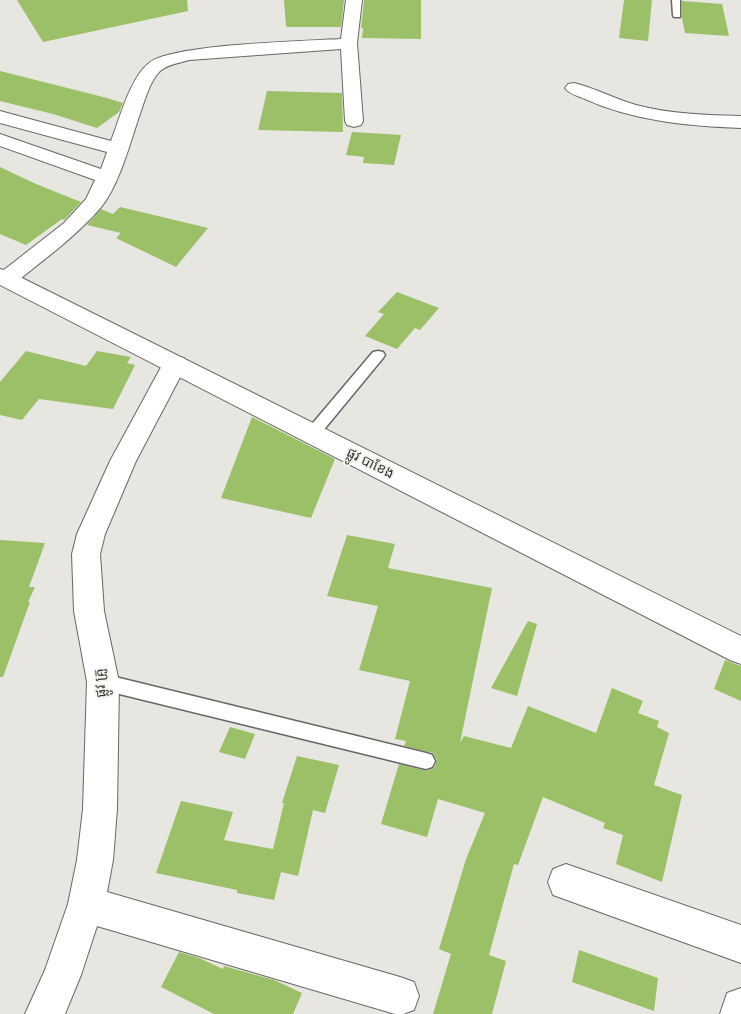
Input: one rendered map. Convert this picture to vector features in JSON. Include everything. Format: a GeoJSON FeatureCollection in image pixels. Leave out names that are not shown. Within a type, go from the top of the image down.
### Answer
{"type":"FeatureCollection","features":[{"type":"Feature","properties":{"kind":"street"},"geometry":{"type":"LineString","coordinates":[[354,0],[349,43],[354,121]]}},
{"type":"Feature","properties":{"kind":"street"},"geometry":{"type":"LineString","coordinates":[[3,277],[71,227],[95,201],[119,149],[138,93],[154,67],[162,62],[188,55],[349,43]]}},
{"type":"Feature","properties":{"kind":"street"},"geometry":{"type":"LineString","coordinates":[[574,88],[613,105],[654,115],[687,121],[741,122]]}},
{"type":"Feature","properties":{"kind":"street"},"geometry":{"type":"LineString","coordinates":[[0,118],[119,149]]}},
{"type":"Feature","properties":{"kind":"street"},"geometry":{"type":"LineString","coordinates":[[0,140],[107,178]]}},
{"type":"Feature","properties":{"kind":"street","name":"ផ្លូវ បាខែង"},"geometry":{"type":"LineString","coordinates":[[3,277],[741,652]]}},
{"type":"Feature","properties":{"kind":"street","name":"ផ្លូវ គ្រូ"},"geometry":{"type":"LineString","coordinates":[[45,1014],[62,975],[86,904],[95,860],[100,809],[103,682],[89,612],[86,554],[91,534],[123,461],[175,364]]}},
{"type":"Feature","properties":{"kind":"street"},"geometry":{"type":"LineString","coordinates":[[566,882],[741,944]]}},
{"type":"Feature","properties":{"kind":"street"},"geometry":{"type":"LineString","coordinates":[[86,904],[400,996]]}},
{"type":"Feature","properties":{"kind":"street"},"geometry":{"type":"LineString","coordinates":[[740,1014],[741,1007]]}},
{"type":"Feature","properties":{"kind":"lane"},"geometry":{"type":"LineString","coordinates":[[676,0],[676,15]]}},
{"type":"Feature","properties":{"kind":"lane"},"geometry":{"type":"LineString","coordinates":[[312,434],[378,355]]}},
{"type":"Feature","properties":{"kind":"lane"},"geometry":{"type":"LineString","coordinates":[[103,682],[426,761]]}},
{"type":"Feature","properties":{"kind":"building"},"geometry":{"type":"Polygon","coordinates":[[[17,0],[187,0],[188,11],[43,42],[17,0]]]}},
{"type":"Feature","properties":{"kind":"building"},"geometry":{"type":"Polygon","coordinates":[[[284,0],[344,0],[341,27],[288,27],[286,26],[284,0]]]}},
{"type":"Feature","properties":{"kind":"building"},"geometry":{"type":"Polygon","coordinates":[[[364,0],[421,0],[421,39],[362,38],[363,28],[361,28],[364,0]]]}},
{"type":"Feature","properties":{"kind":"building"},"geometry":{"type":"Polygon","coordinates":[[[624,0],[652,0],[648,41],[619,38],[624,0]]]}},
{"type":"Feature","properties":{"kind":"building"},"geometry":{"type":"Polygon","coordinates":[[[682,1],[722,4],[729,36],[685,33],[682,18],[682,1]]]}},
{"type":"Feature","properties":{"kind":"building"},"geometry":{"type":"Polygon","coordinates":[[[0,71],[123,103],[119,112],[97,128],[53,114],[0,101],[0,71]]]}},
{"type":"Feature","properties":{"kind":"building"},"geometry":{"type":"Polygon","coordinates":[[[267,91],[342,93],[343,132],[258,130],[267,91]]]}},
{"type":"Feature","properties":{"kind":"building"},"geometry":{"type":"Polygon","coordinates":[[[352,132],[401,135],[394,165],[363,163],[364,157],[346,155],[352,132]]]}},
{"type":"Feature","properties":{"kind":"building"},"geometry":{"type":"Polygon","coordinates":[[[0,167],[81,202],[64,220],[62,219],[26,245],[0,234],[0,167]]]}},
{"type":"Feature","properties":{"kind":"building"},"geometry":{"type":"Polygon","coordinates":[[[120,207],[208,228],[176,267],[116,238],[121,233],[87,225],[101,209],[113,214],[120,207]]]}},
{"type":"Feature","properties":{"kind":"building"},"geometry":{"type":"Polygon","coordinates":[[[397,292],[439,308],[420,330],[415,328],[397,349],[365,336],[384,314],[378,312],[397,292]]]}},
{"type":"Feature","properties":{"kind":"building"},"geometry":{"type":"Polygon","coordinates":[[[26,351],[86,366],[97,351],[131,357],[127,363],[135,365],[113,409],[39,399],[22,420],[0,415],[0,382],[26,351]]]}},
{"type":"Feature","properties":{"kind":"building"},"geometry":{"type":"Polygon","coordinates":[[[252,417],[335,459],[311,518],[221,498],[252,417]]]}},
{"type":"Feature","properties":{"kind":"building"},"geometry":{"type":"Polygon","coordinates":[[[347,535],[395,544],[388,568],[492,588],[460,743],[464,736],[511,748],[528,706],[596,733],[612,688],[643,701],[638,713],[659,721],[657,727],[669,733],[654,785],[682,795],[662,882],[616,864],[623,835],[603,828],[605,823],[543,797],[518,865],[514,864],[489,955],[506,961],[492,1014],[433,1014],[451,954],[439,949],[466,859],[485,813],[438,799],[427,837],[381,824],[399,764],[427,771],[434,768],[437,760],[433,753],[404,746],[406,741],[395,739],[410,681],[359,670],[378,606],[327,596],[347,535]]]}},
{"type":"Feature","properties":{"kind":"building"},"geometry":{"type":"Polygon","coordinates":[[[0,540],[45,543],[29,587],[35,587],[28,602],[30,602],[3,677],[0,677],[0,540]]]}},
{"type":"Feature","properties":{"kind":"building"},"geometry":{"type":"Polygon","coordinates":[[[528,621],[537,624],[517,696],[491,688],[528,621]]]}},
{"type":"Feature","properties":{"kind":"building"},"geometry":{"type":"Polygon","coordinates":[[[725,660],[741,666],[741,701],[714,689],[725,660]]]}},
{"type":"Feature","properties":{"kind":"building"},"geometry":{"type":"Polygon","coordinates":[[[230,727],[255,734],[245,759],[219,752],[230,727]]]}},
{"type":"Feature","properties":{"kind":"building"},"geometry":{"type":"Polygon","coordinates":[[[297,756],[339,765],[325,813],[313,810],[298,876],[281,872],[274,900],[156,873],[181,801],[233,812],[224,840],[273,849],[284,803],[282,803],[297,756]]]}},
{"type":"Feature","properties":{"kind":"building"},"geometry":{"type":"Polygon","coordinates":[[[579,950],[658,978],[654,1011],[572,982],[579,950]]]}},
{"type":"Feature","properties":{"kind":"building"},"geometry":{"type":"Polygon","coordinates":[[[179,952],[199,958],[223,969],[224,966],[274,980],[302,993],[293,1014],[214,1014],[161,987],[179,952]]]}}]}
